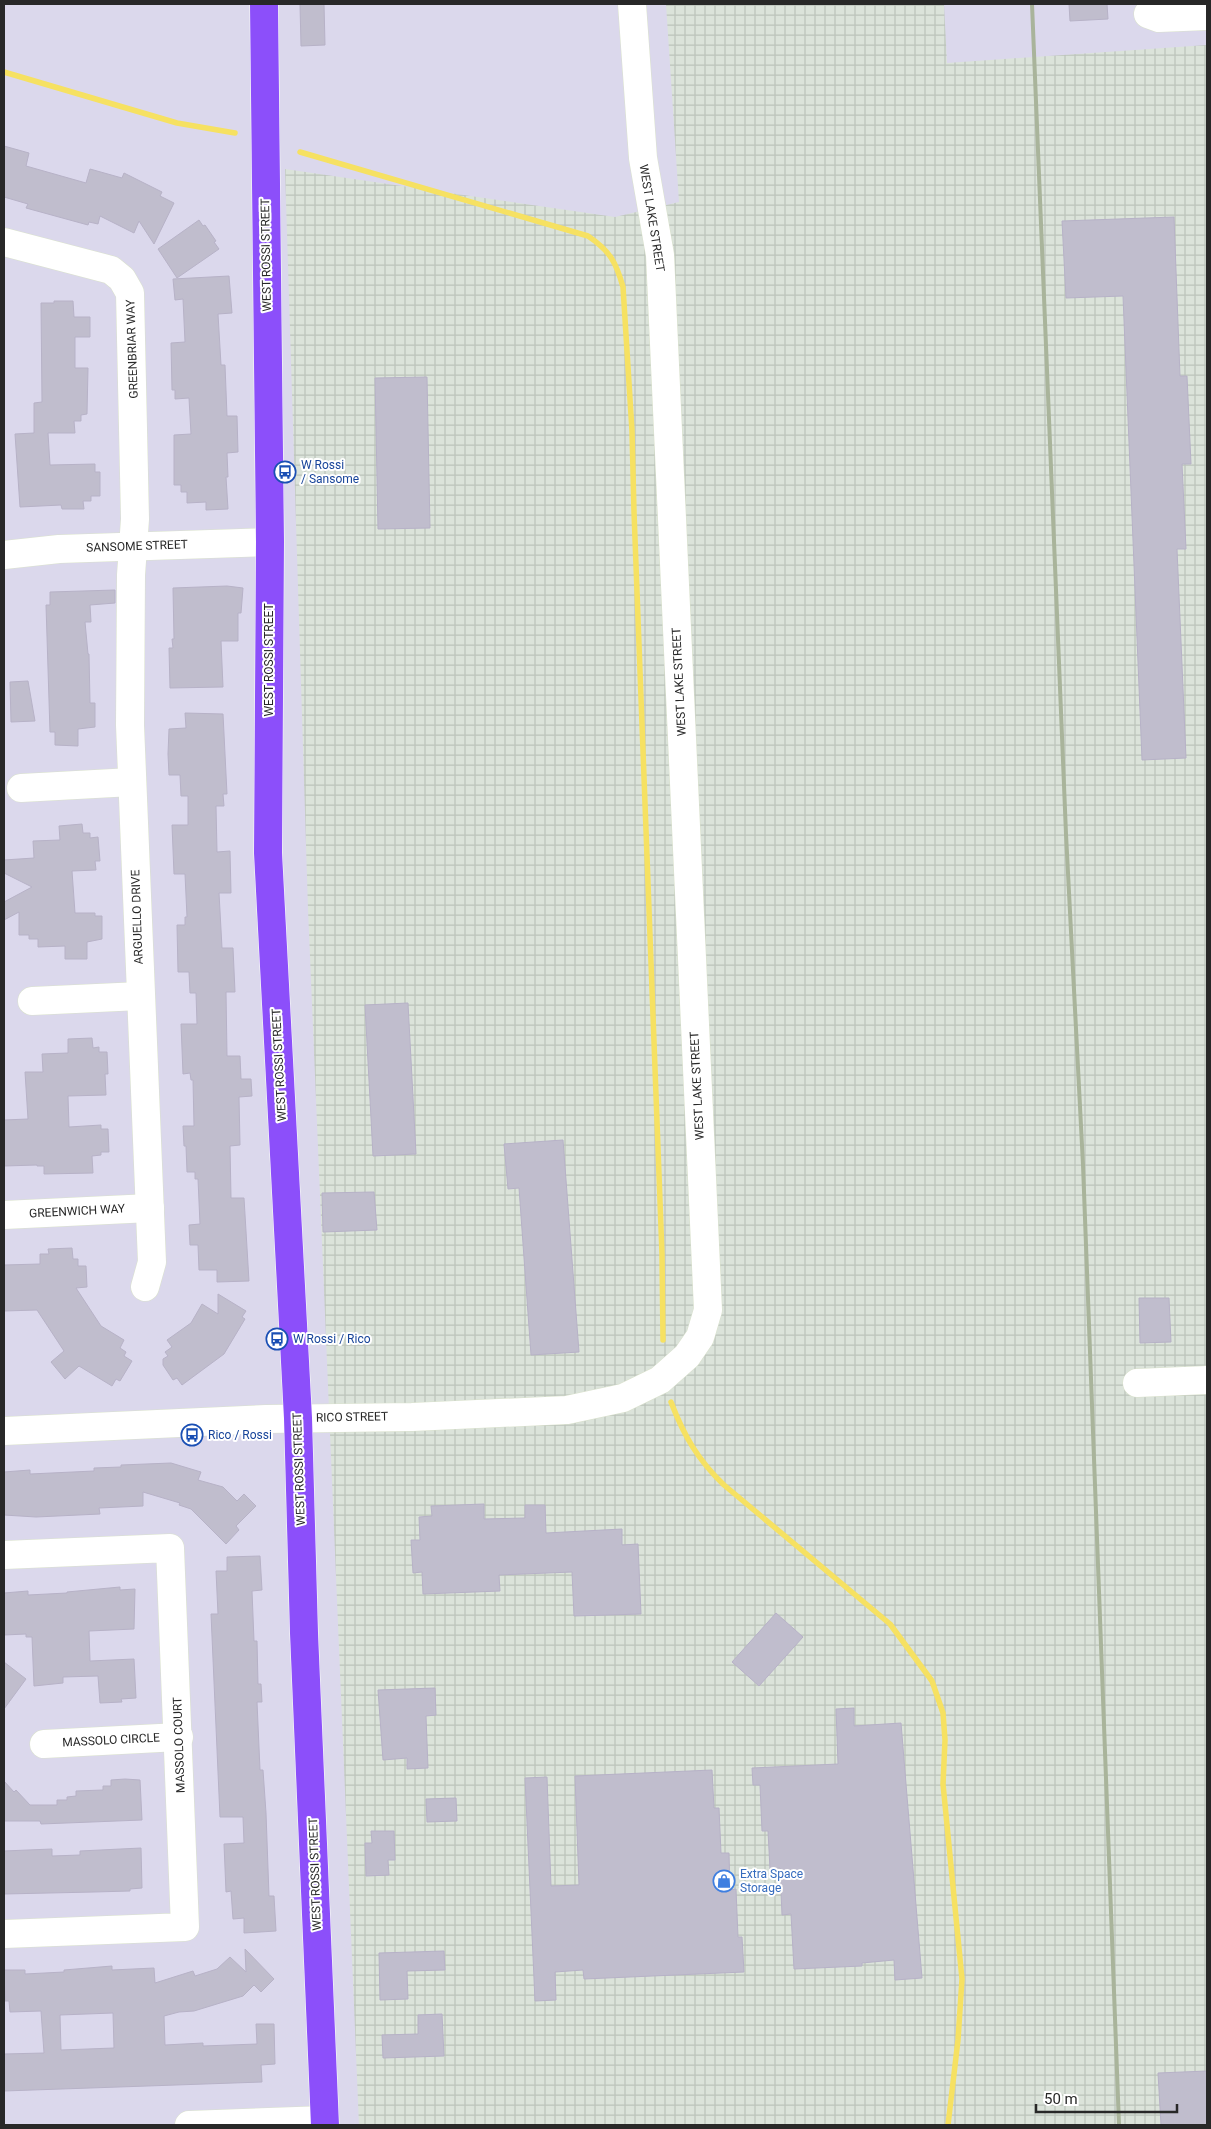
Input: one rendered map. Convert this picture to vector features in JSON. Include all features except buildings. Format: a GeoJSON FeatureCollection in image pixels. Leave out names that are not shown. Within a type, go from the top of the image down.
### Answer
{"type":"FeatureCollection","features":[{"type":"Feature","properties":{"kind":"main road","name":"WEST ROSSI STREET"},"geometry":{"type":"LineString","coordinates":[[264,4],[270,542],[268,853],[298,1418],[304,1633],[325,2123]]}},
{"type":"Feature","properties":{"kind":"street","name":"WEST LAKE STREET"},"geometry":{"type":"LineString","coordinates":[[632,4],[643,158],[660,255],[708,1310],[700,1338],[687,1356]]}},
{"type":"Feature","properties":{"kind":"street"},"geometry":{"type":"LineString","coordinates":[[1148,14],[1159,18],[1207,16]]}},
{"type":"Feature","properties":{"kind":"street","name":"GREENBRIAR WAY"},"geometry":{"type":"LineString","coordinates":[[4,242],[111,270],[117,273],[130,293],[136,519],[132,547]]}},
{"type":"Feature","properties":{"kind":"street","name":"SANSOME STREET"},"geometry":{"type":"LineString","coordinates":[[4,555],[59,549],[270,542]]}},
{"type":"Feature","properties":{"kind":"street","name":"ARGUELLO DRIVE"},"geometry":{"type":"LineString","coordinates":[[132,547],[130,677],[132,782],[152,1262],[145,1287]]}},
{"type":"Feature","properties":{"kind":"street"},"geometry":{"type":"LineString","coordinates":[[21,788],[132,782]]}},
{"type":"Feature","properties":{"kind":"street"},"geometry":{"type":"LineString","coordinates":[[32,1001],[140,996]]}},
{"type":"Feature","properties":{"kind":"street","name":"GREENWICH WAY"},"geometry":{"type":"LineString","coordinates":[[4,1215],[150,1208]]}},
{"type":"Feature","properties":{"kind":"street","name":"RICO STREET"},"geometry":{"type":"LineString","coordinates":[[4,1431],[298,1418],[412,1417],[567,1410],[623,1398],[660,1380],[687,1356]]}},
{"type":"Feature","properties":{"kind":"street"},"geometry":{"type":"LineString","coordinates":[[1137,1383],[1207,1380]]}},
{"type":"Feature","properties":{"kind":"street","name":"MASSOLO COURT"},"geometry":{"type":"LineString","coordinates":[[4,1555],[170,1548],[179,1737],[185,1927],[4,1934]]}},
{"type":"Feature","properties":{"kind":"street","name":"MASSOLO CIRCLE"},"geometry":{"type":"LineString","coordinates":[[44,1744],[179,1737]]}},
{"type":"Feature","properties":{"kind":"street"},"geometry":{"type":"LineString","coordinates":[[189,2125],[325,2123]]}},
{"type":"Feature","properties":{"kind":"shaded area"},"geometry":{"type":"Polygon","coordinates":[[[666,4],[944,4],[947,63],[1207,45],[1207,2125],[359,2125],[308,909],[285,169],[615,217],[679,202],[666,4]]]}},
{"type":"Feature","properties":{"kind":"waterway"},"geometry":{"type":"LineString","coordinates":[[4,72],[177,123],[235,133]]}},
{"type":"Feature","properties":{"kind":"waterway"},"geometry":{"type":"LineString","coordinates":[[300,152],[588,236],[607,252],[615,264],[623,287],[632,431],[662,1254],[663,1340]]}},
{"type":"Feature","properties":{"kind":"waterway"},"geometry":{"type":"LineString","coordinates":[[671,1402],[681,1426],[693,1447],[715,1476],[890,1624],[932,1681],[943,1713],[945,1740],[943,1784],[962,1979],[958,2040],[948,2125]]}},
{"type":"Feature","properties":{"kind":"railway"},"geometry":{"type":"LineString","coordinates":[[1032,4],[1066,834],[1083,1165],[1119,2125]]}},
{"type":"Feature","properties":{"kind":"place","name":"W Rossi / Sansome"},"geometry":{"type":"Point","coordinates":[285,472]}},
{"type":"Feature","properties":{"kind":"place","name":"W Rossi / Rico"},"geometry":{"type":"Point","coordinates":[277,1339]}},
{"type":"Feature","properties":{"kind":"place","name":"Rico / Rossi"},"geometry":{"type":"Point","coordinates":[192,1435]}},
{"type":"Feature","properties":{"kind":"place","name":"Extra Space Storage"},"geometry":{"type":"Point","coordinates":[724,1881]}}]}
